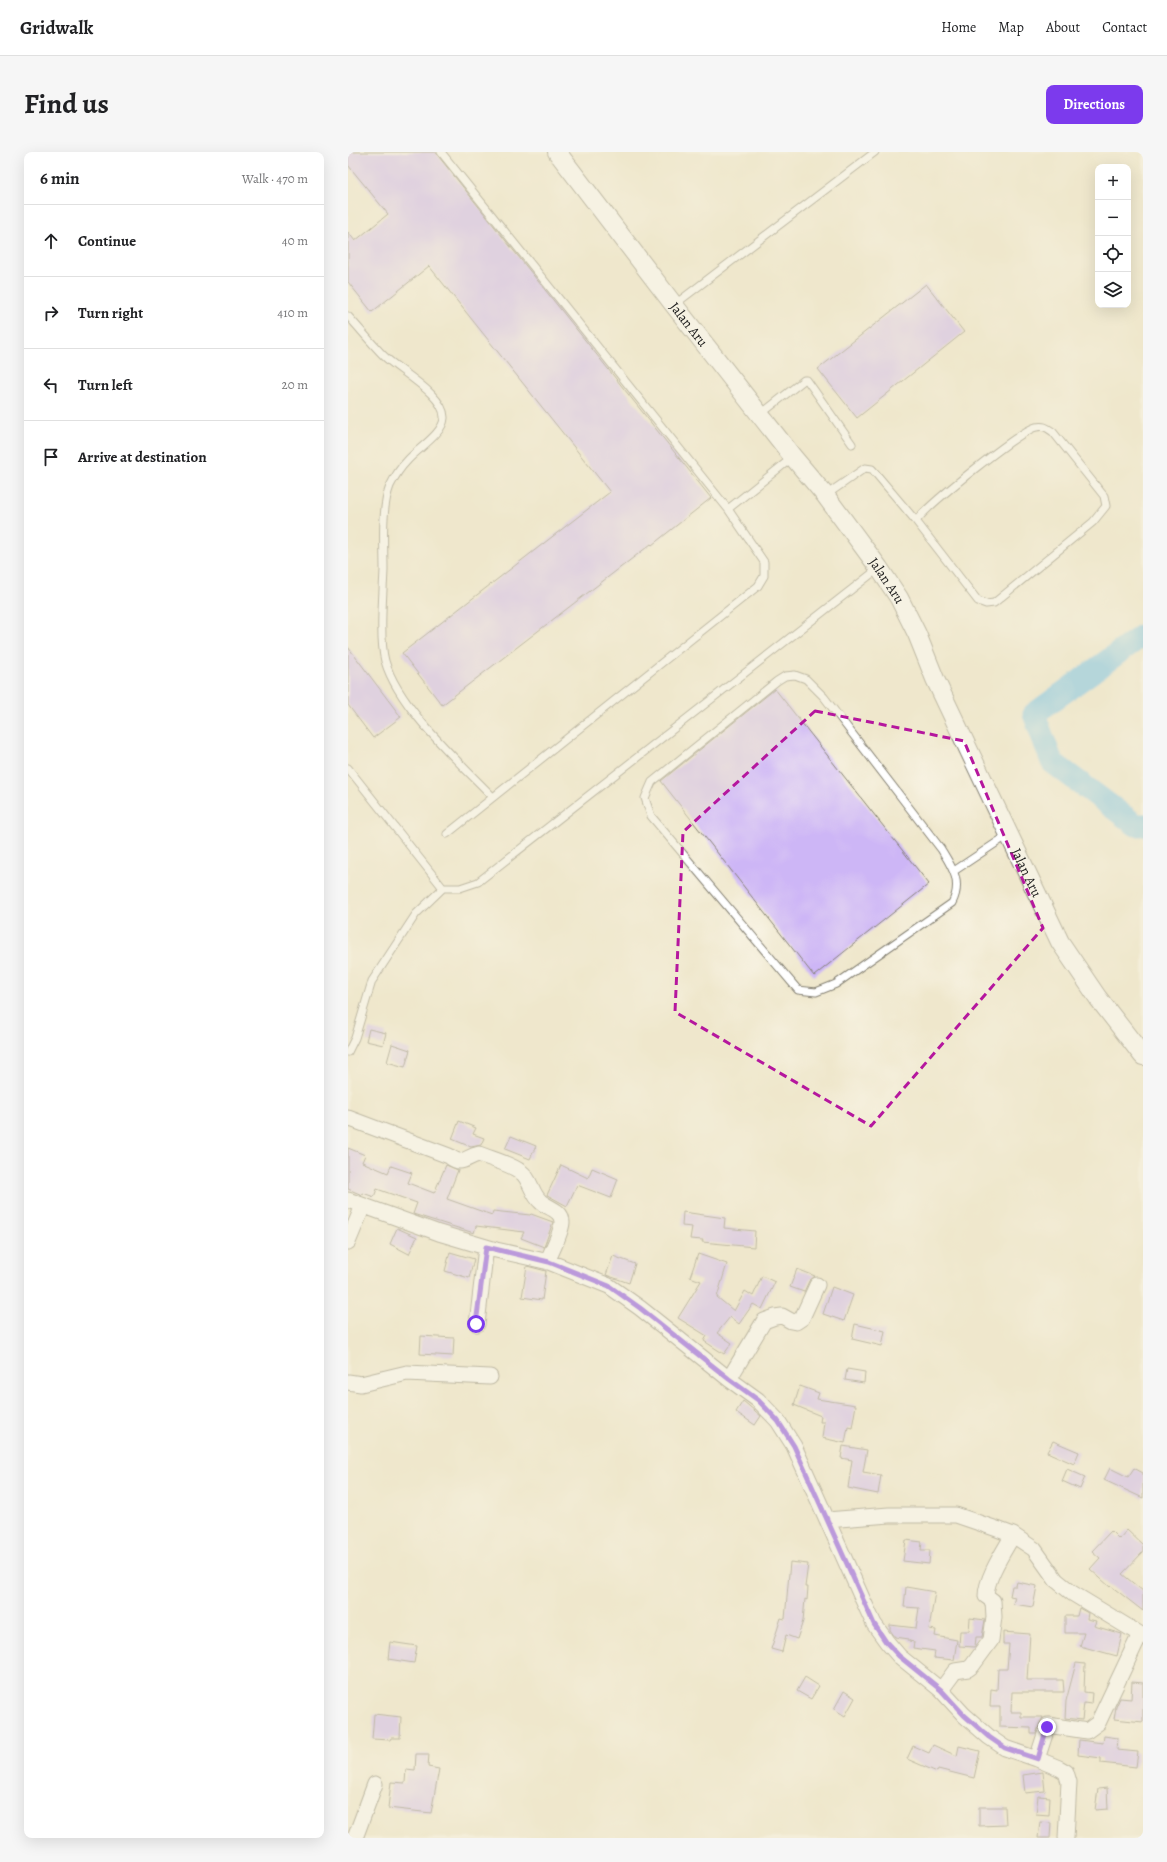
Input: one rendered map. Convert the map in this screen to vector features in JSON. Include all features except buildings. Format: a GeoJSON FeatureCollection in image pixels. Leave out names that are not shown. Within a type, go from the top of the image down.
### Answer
{"type":"FeatureCollection","features":[{"type":"Feature","properties":{"kind":"street","name":"Jalan Aru"},"geometry":{"type":"LineString","coordinates":[[557,152],[793,457],[826,495],[899,598],[935,679],[1010,834],[1060,942],[1098,998],[1143,1056]]}},
{"type":"Feature","properties":{"kind":"street"},"geometry":{"type":"LineString","coordinates":[[348,1118],[449,1156],[455,1161],[462,1161],[478,1154],[521,1172],[527,1178],[533,1193],[541,1202],[559,1214],[561,1219],[561,1228],[547,1262]]}},
{"type":"Feature","properties":{"kind":"street"},"geometry":{"type":"LineString","coordinates":[[348,1200],[439,1233],[486,1247],[547,1262],[609,1286],[640,1308],[729,1379],[758,1400],[778,1421],[794,1446],[874,1624],[886,1642],[899,1656],[941,1690],[964,1715],[989,1737],[1005,1748],[1038,1759],[1066,1772],[1068,1777],[1066,1838]]}},
{"type":"Feature","properties":{"kind":"street"},"geometry":{"type":"LineString","coordinates":[[348,1242],[363,1206]]}},
{"type":"Feature","properties":{"kind":"street"},"geometry":{"type":"LineString","coordinates":[[476,1324],[486,1247]]}},
{"type":"Feature","properties":{"kind":"street"},"geometry":{"type":"LineString","coordinates":[[729,1379],[764,1321],[774,1316],[782,1316],[791,1322],[796,1322],[802,1318],[817,1285]]}},
{"type":"Feature","properties":{"kind":"street"},"geometry":{"type":"LineString","coordinates":[[348,1382],[361,1384],[407,1373],[490,1377]]}},
{"type":"Feature","properties":{"kind":"street"},"geometry":{"type":"LineString","coordinates":[[827,1520],[890,1515],[956,1514],[1013,1536],[1034,1549],[1056,1580],[1066,1588],[1142,1635],[1098,1723],[1087,1731],[1048,1725],[1038,1759]]}},
{"type":"Feature","properties":{"kind":"street"},"geometry":{"type":"LineString","coordinates":[[941,1690],[955,1671],[968,1669],[972,1666],[991,1640],[994,1617],[993,1601],[986,1596],[986,1590],[993,1573],[1013,1536]]}},
{"type":"Feature","properties":{"kind":"street"},"geometry":{"type":"LineString","coordinates":[[354,1838],[374,1784]]}},
{"type":"Feature","properties":{"kind":"lane"},"geometry":{"type":"LineString","coordinates":[[441,152],[728,509],[764,562],[764,576],[758,586],[447,834]]}},
{"type":"Feature","properties":{"kind":"lane"},"geometry":{"type":"LineString","coordinates":[[674,305],[875,152]]}},
{"type":"Feature","properties":{"kind":"lane"},"geometry":{"type":"LineString","coordinates":[[348,316],[385,356],[405,374],[426,387],[439,403],[444,417],[439,430],[406,461],[390,486],[384,516],[383,638],[385,660],[395,686],[433,735],[493,798]]}},
{"type":"Feature","properties":{"kind":"lane"},"geometry":{"type":"LineString","coordinates":[[760,414],[804,380],[807,380],[852,444]]}},
{"type":"Feature","properties":{"kind":"lane"},"geometry":{"type":"LineString","coordinates":[[826,495],[865,468],[872,469],[916,521],[978,601],[986,604],[994,603],[1093,522],[1106,506],[1104,496],[1053,432],[1046,426],[1036,427],[1017,437],[938,499],[916,521]]}},
{"type":"Feature","properties":{"kind":"lane"},"geometry":{"type":"LineString","coordinates":[[728,509],[793,457]]}},
{"type":"Feature","properties":{"kind":"lane"},"geometry":{"type":"LineString","coordinates":[[348,1052],[355,1038],[372,981],[416,914],[443,888],[460,888],[478,882],[879,568]]}},
{"type":"Feature","properties":{"kind":"lane"},"geometry":{"type":"LineString","coordinates":[[795,675],[806,679],[824,697],[941,849],[954,871],[957,894],[952,903],[836,984],[816,992],[798,990],[651,816],[645,798],[652,782],[777,681],[785,676],[795,675]]}},
{"type":"Feature","properties":{"kind":"lane"},"geometry":{"type":"LineString","coordinates":[[348,768],[443,888]]}},
{"type":"Feature","properties":{"kind":"lane"},"geometry":{"type":"LineString","coordinates":[[954,871],[1010,834]]}},
{"type":"Feature","properties":{"kind":"highlighted area"},"geometry":{"type":"Polygon","coordinates":[[[815,711],[964,741],[1043,928],[871,1126],[675,1012],[683,832],[815,711]]]}},
{"type":"Feature","properties":{"kind":"waterway"},"geometry":{"type":"LineString","coordinates":[[1143,635],[1034,714],[1052,762],[1136,825],[1143,825]]}},
{"type":"Feature","properties":{"kind":"route"},"geometry":{"type":"LineString","coordinates":[[476,1324],[486,1247],[549,1262],[609,1286],[640,1308],[729,1379],[758,1400],[778,1421],[794,1446],[874,1624],[886,1642],[899,1656],[941,1690],[964,1715],[989,1737],[1005,1748],[1038,1759],[1047,1727]]}}]}
